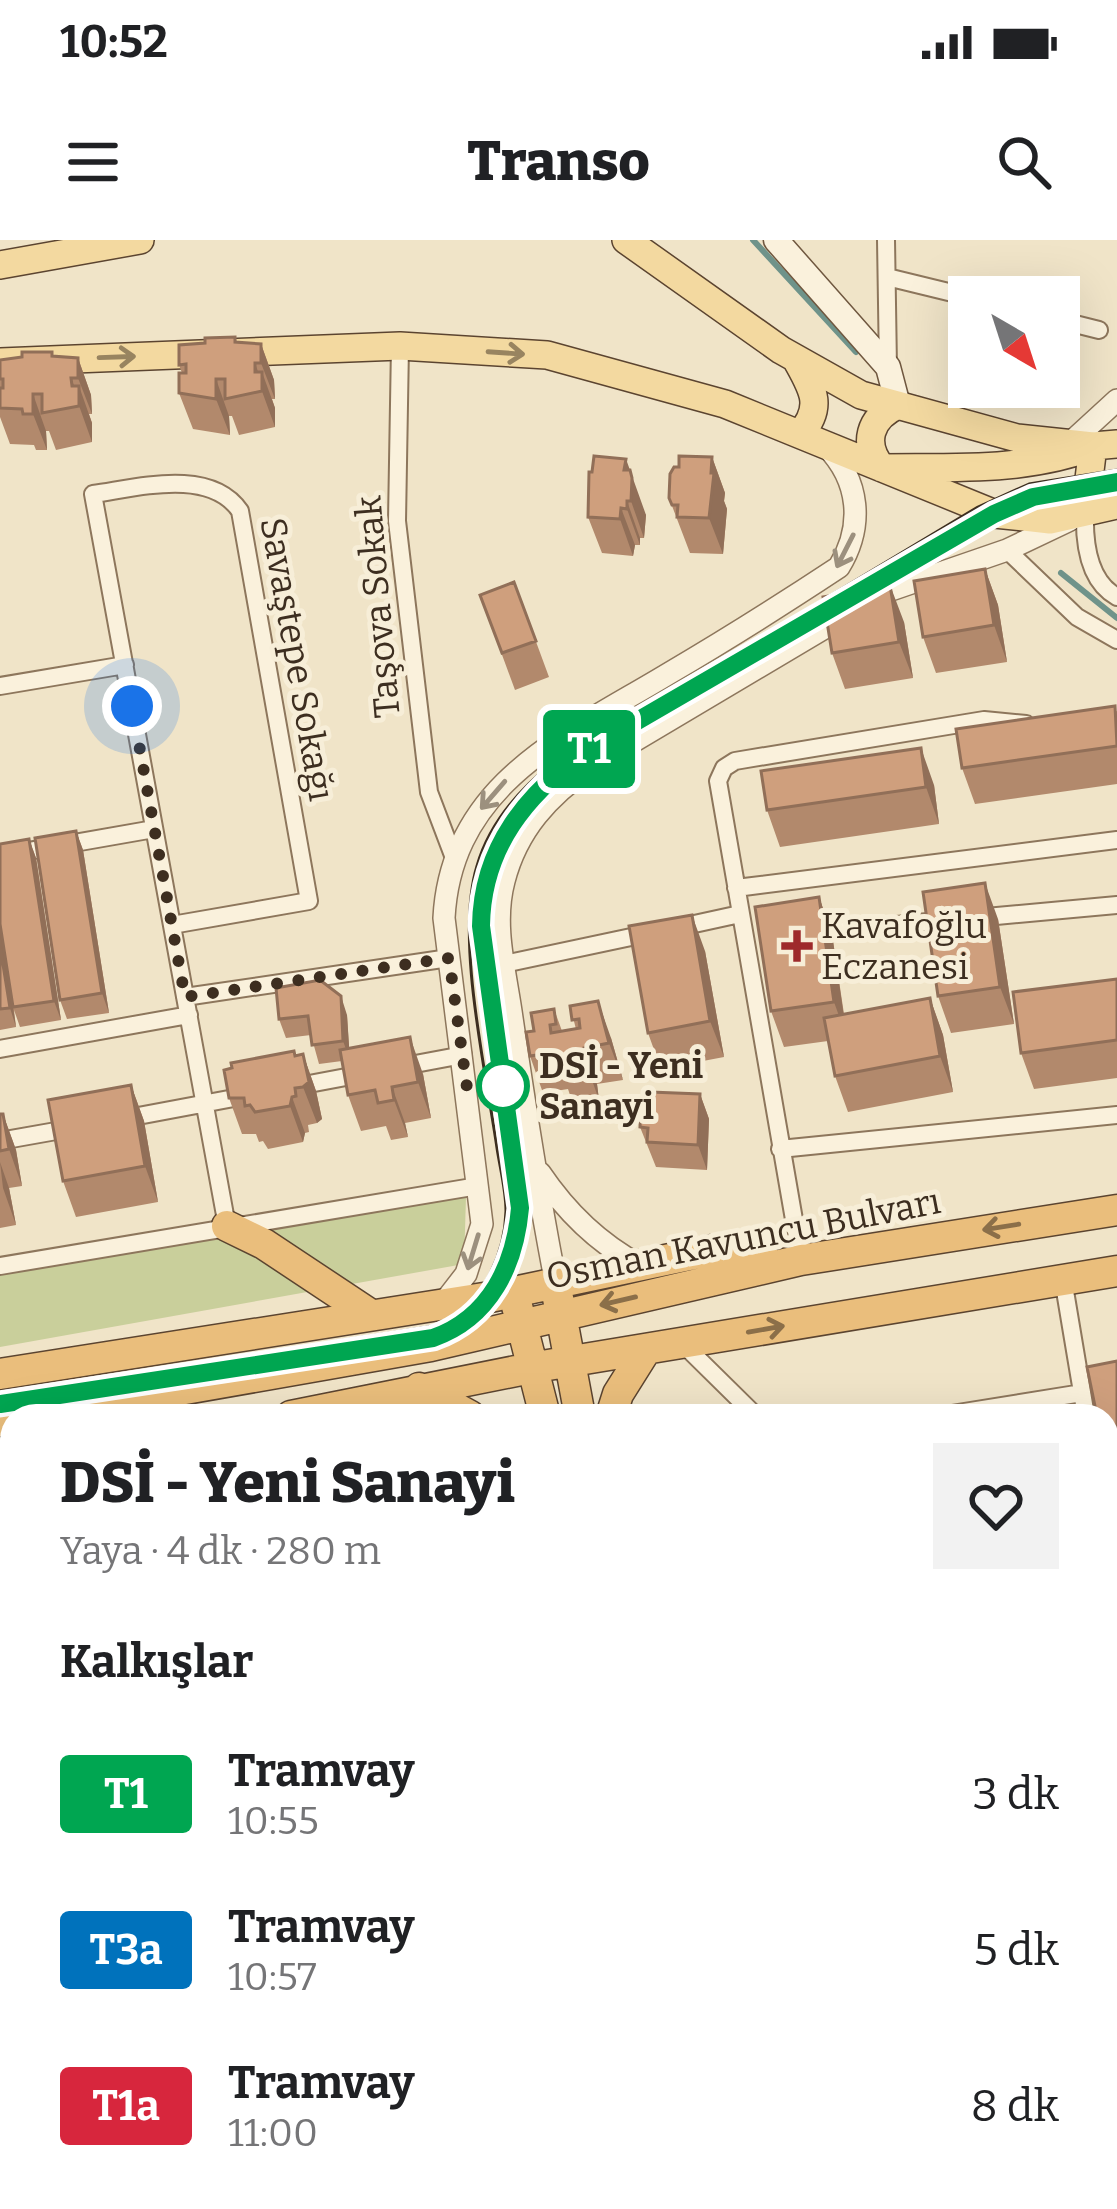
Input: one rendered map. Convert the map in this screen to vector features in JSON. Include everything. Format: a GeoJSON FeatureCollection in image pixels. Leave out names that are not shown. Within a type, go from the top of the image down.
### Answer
{"type":"FeatureCollection","features":[{"type":"Feature","properties":{"kind":"highway","name":"Osman Kavuncu Bulvarı"},"geometry":{"type":"LineString","coordinates":[[558,1299],[1117,1210]]}},
{"type":"Feature","properties":{"kind":"highway"},"geometry":{"type":"LineString","coordinates":[[227,1226],[264,1244],[340,1299],[371,1315]]}},
{"type":"Feature","properties":{"kind":"highway"},"geometry":{"type":"LineString","coordinates":[[0,1374],[442,1305],[517,1307],[558,1299],[639,1265],[712,1250],[790,1262]]}},
{"type":"Feature","properties":{"kind":"highway"},"geometry":{"type":"LineString","coordinates":[[346,1404],[568,1361],[1117,1270]]}},
{"type":"Feature","properties":{"kind":"highway"},"geometry":{"type":"LineString","coordinates":[[558,1299],[577,1404]]}},
{"type":"Feature","properties":{"kind":"highway"},"geometry":{"type":"LineString","coordinates":[[517,1307],[543,1404]]}},
{"type":"Feature","properties":{"kind":"highway","name":"Osman Kavuncu Bulvarı"},"geometry":{"type":"LineString","coordinates":[[100,1404],[431,1346],[517,1307]]}},
{"type":"Feature","properties":{"kind":"highway"},"geometry":{"type":"LineString","coordinates":[[614,1404],[645,1351]]}},
{"type":"Feature","properties":{"kind":"highway"},"geometry":{"type":"LineString","coordinates":[[419,1388],[448,1404]]}},
{"type":"Feature","properties":{"kind":"main road"},"geometry":{"type":"LineString","coordinates":[[10,256],[140,240]]}},
{"type":"Feature","properties":{"kind":"main road"},"geometry":{"type":"LineString","coordinates":[[626,240],[796,359],[861,394],[988,432],[1093,445]]}},
{"type":"Feature","properties":{"kind":"main road"},"geometry":{"type":"LineString","coordinates":[[776,240],[888,367],[898,405]]}},
{"type":"Feature","properties":{"kind":"main road"},"geometry":{"type":"LineString","coordinates":[[0,362],[400,346],[547,356],[725,404],[1014,519],[1050,520],[1117,505]]}},
{"type":"Feature","properties":{"kind":"main road"},"geometry":{"type":"LineString","coordinates":[[796,359],[817,404],[813,440]]}},
{"type":"Feature","properties":{"kind":"main road"},"geometry":{"type":"LineString","coordinates":[[882,468],[873,456],[870,434],[877,418],[898,405]]}},
{"type":"Feature","properties":{"kind":"main road"},"geometry":{"type":"LineString","coordinates":[[882,468],[1000,465],[1053,458],[1093,445]]}},
{"type":"Feature","properties":{"kind":"main road"},"geometry":{"type":"LineString","coordinates":[[1085,512],[1093,445]]}},
{"type":"Feature","properties":{"kind":"street"},"geometry":{"type":"LineString","coordinates":[[886,240],[888,367]]}},
{"type":"Feature","properties":{"kind":"street"},"geometry":{"type":"LineString","coordinates":[[887,277],[948,292]]}},
{"type":"Feature","properties":{"kind":"street"},"geometry":{"type":"LineString","coordinates":[[1080,325],[1099,330]]}},
{"type":"Feature","properties":{"kind":"street","name":"Taşova Sokak"},"geometry":{"type":"LineString","coordinates":[[400,346],[397,521],[429,792],[454,858]]}},
{"type":"Feature","properties":{"kind":"street"},"geometry":{"type":"LineString","coordinates":[[1093,445],[1117,400]]}},
{"type":"Feature","properties":{"kind":"street"},"geometry":{"type":"LineString","coordinates":[[1093,445],[1117,428]]}},
{"type":"Feature","properties":{"kind":"street"},"geometry":{"type":"LineString","coordinates":[[442,1305],[466,1274],[482,1224],[449,958],[445,897],[454,858],[482,808],[540,752],[839,567],[854,532],[856,507],[843,467],[813,440]]}},
{"type":"Feature","properties":{"kind":"street","name":"Savaştepe Sokağı"},"geometry":{"type":"LineString","coordinates":[[124,664],[93,494],[159,485],[193,485],[219,492],[240,512],[309,901],[172,926]]}},
{"type":"Feature","properties":{"kind":"street"},"geometry":{"type":"LineString","coordinates":[[558,1299],[498,924],[509,863],[527,827],[561,787],[609,754],[885,592],[1007,550],[1085,512],[1092,567],[1105,590],[1117,597]]}},
{"type":"Feature","properties":{"kind":"street"},"geometry":{"type":"LineString","coordinates":[[1007,550],[1077,617],[1117,640]]}},
{"type":"Feature","properties":{"kind":"street"},"geometry":{"type":"LineString","coordinates":[[0,686],[124,664],[227,1226]]}},
{"type":"Feature","properties":{"kind":"street"},"geometry":{"type":"LineString","coordinates":[[790,1262],[780,1149],[718,781],[729,764],[984,720],[1047,726]]}},
{"type":"Feature","properties":{"kind":"street"},"geometry":{"type":"LineString","coordinates":[[0,856],[154,829]]}},
{"type":"Feature","properties":{"kind":"street"},"geometry":{"type":"LineString","coordinates":[[736,889],[1117,840]]}},
{"type":"Feature","properties":{"kind":"street"},"geometry":{"type":"LineString","coordinates":[[792,935],[1117,905]]}},
{"type":"Feature","properties":{"kind":"street"},"geometry":{"type":"LineString","coordinates":[[504,964],[740,914]]}},
{"type":"Feature","properties":{"kind":"street"},"geometry":{"type":"LineString","coordinates":[[745,940],[768,937]]}},
{"type":"Feature","properties":{"kind":"street"},"geometry":{"type":"LineString","coordinates":[[0,1049],[187,1006],[449,958]]}},
{"type":"Feature","properties":{"kind":"street"},"geometry":{"type":"LineString","coordinates":[[114,1120],[464,1055]]}},
{"type":"Feature","properties":{"kind":"street"},"geometry":{"type":"LineString","coordinates":[[780,1149],[1117,1115]]}},
{"type":"Feature","properties":{"kind":"street"},"geometry":{"type":"LineString","coordinates":[[0,1141],[91,1124]]}},
{"type":"Feature","properties":{"kind":"street"},"geometry":{"type":"LineString","coordinates":[[533,1162],[567,1211],[611,1250],[639,1265]]}},
{"type":"Feature","properties":{"kind":"street"},"geometry":{"type":"LineString","coordinates":[[0,1266],[478,1186]]}},
{"type":"Feature","properties":{"kind":"street"},"geometry":{"type":"LineString","coordinates":[[1063,1279],[1084,1404]]}},
{"type":"Feature","properties":{"kind":"street"},"geometry":{"type":"LineString","coordinates":[[683,1344],[744,1404]]}},
{"type":"Feature","properties":{"kind":"street"},"geometry":{"type":"LineString","coordinates":[[1014,1404],[1082,1393]]}},
{"type":"Feature","properties":{"kind":"green space"},"geometry":{"type":"Polygon","coordinates":[[[466,1197],[464,1264],[0,1347],[0,1274],[466,1197]]]}},
{"type":"Feature","properties":{"kind":"building"},"geometry":{"type":"Polygon","coordinates":[[[235,337],[235,342],[261,344],[261,363],[255,363],[255,372],[262,372],[262,391],[225,399],[225,379],[216,379],[216,399],[179,393],[179,373],[186,373],[186,364],[179,365],[179,345],[235,337]]]}},
{"type":"Feature","properties":{"kind":"building"},"geometry":{"type":"Polygon","coordinates":[[[22,352],[78,358],[78,378],[71,378],[72,386],[79,386],[79,406],[42,413],[42,394],[33,394],[33,414],[0,408],[0,360],[22,357],[22,352]]]}},
{"type":"Feature","properties":{"kind":"building"},"geometry":{"type":"Polygon","coordinates":[[[594,456],[626,459],[624,470],[630,470],[632,478],[631,501],[627,509],[621,508],[620,519],[588,517],[594,456]]]}},
{"type":"Feature","properties":{"kind":"building"},"geometry":{"type":"Polygon","coordinates":[[[679,456],[712,457],[709,518],[677,517],[678,505],[672,505],[669,498],[670,474],[679,467],[679,456]]]}},
{"type":"Feature","properties":{"kind":"building"},"geometry":{"type":"Polygon","coordinates":[[[985,569],[994,625],[923,637],[914,581],[985,569]]]}},
{"type":"Feature","properties":{"kind":"building"},"geometry":{"type":"Polygon","coordinates":[[[514,582],[536,641],[502,653],[480,595],[514,582]]]}},
{"type":"Feature","properties":{"kind":"building"},"geometry":{"type":"Polygon","coordinates":[[[890,585],[899,642],[832,653],[823,597],[890,585]]]}},
{"type":"Feature","properties":{"kind":"building"},"geometry":{"type":"Polygon","coordinates":[[[1115,706],[1117,746],[962,768],[956,729],[1115,706]]]}},
{"type":"Feature","properties":{"kind":"building"},"geometry":{"type":"Polygon","coordinates":[[[921,748],[926,787],[767,810],[761,771],[921,748]]]}},
{"type":"Feature","properties":{"kind":"building"},"geometry":{"type":"Polygon","coordinates":[[[76,831],[102,993],[60,1000],[35,838],[76,831]]]}},
{"type":"Feature","properties":{"kind":"building"},"geometry":{"type":"Polygon","coordinates":[[[29,839],[54,1001],[13,1007],[0,924],[0,844],[29,839]]]}},
{"type":"Feature","properties":{"kind":"building"},"geometry":{"type":"Polygon","coordinates":[[[985,883],[1000,987],[938,996],[923,892],[985,883]]]}},
{"type":"Feature","properties":{"kind":"building"},"geometry":{"type":"Polygon","coordinates":[[[819,897],[834,1002],[771,1011],[755,907],[819,897]]]}},
{"type":"Feature","properties":{"kind":"building"},"geometry":{"type":"Polygon","coordinates":[[[692,915],[710,1021],[648,1033],[629,926],[692,915]]]}},
{"type":"Feature","properties":{"kind":"building"},"geometry":{"type":"Polygon","coordinates":[[[0,946],[10,1008],[0,1009],[0,946]]]}},
{"type":"Feature","properties":{"kind":"building"},"geometry":{"type":"Polygon","coordinates":[[[1117,979],[1117,1040],[1021,1053],[1013,992],[1117,979]]]}},
{"type":"Feature","properties":{"kind":"building"},"geometry":{"type":"Polygon","coordinates":[[[320,980],[341,996],[343,1041],[312,1045],[308,1016],[279,1019],[276,988],[320,980]]]}},
{"type":"Feature","properties":{"kind":"building"},"geometry":{"type":"Polygon","coordinates":[[[930,998],[940,1056],[835,1076],[824,1018],[930,998]]]}},
{"type":"Feature","properties":{"kind":"building"},"geometry":{"type":"Polygon","coordinates":[[[598,1001],[609,1043],[584,1048],[586,1063],[560,1068],[557,1052],[530,1056],[526,1032],[534,1031],[531,1013],[554,1009],[556,1024],[550,1025],[551,1033],[580,1028],[579,1019],[572,1020],[570,1006],[598,1001]]]}},
{"type":"Feature","properties":{"kind":"building"},"geometry":{"type":"Polygon","coordinates":[[[410,1037],[418,1082],[392,1087],[394,1100],[378,1103],[375,1090],[348,1095],[340,1050],[410,1037]]]}},
{"type":"Feature","properties":{"kind":"building"},"geometry":{"type":"Polygon","coordinates":[[[294,1051],[295,1056],[303,1054],[309,1082],[295,1088],[290,1106],[255,1112],[245,1106],[244,1098],[229,1098],[224,1070],[232,1068],[231,1063],[294,1051]]]}},
{"type":"Feature","properties":{"kind":"building"},"geometry":{"type":"Polygon","coordinates":[[[131,1085],[145,1166],[63,1181],[48,1100],[131,1085]]]}},
{"type":"Feature","properties":{"kind":"building"},"geometry":{"type":"Polygon","coordinates":[[[650,1092],[700,1094],[698,1145],[647,1142],[648,1128],[640,1127],[641,1107],[649,1107],[650,1092]]]}},
{"type":"Feature","properties":{"kind":"building"},"geometry":{"type":"Polygon","coordinates":[[[0,1114],[9,1149],[0,1151],[0,1114]]]}},
{"type":"Feature","properties":{"kind":"building"},"geometry":{"type":"Polygon","coordinates":[[[1117,1361],[1117,1404],[1095,1404],[1087,1367],[1117,1361]]]}},
{"type":"Feature","properties":{"kind":"waterway"},"geometry":{"type":"LineString","coordinates":[[753,240],[856,352]]}},
{"type":"Feature","properties":{"kind":"waterway"},"geometry":{"type":"LineString","coordinates":[[1061,573],[1117,618]]}},
{"type":"Feature","properties":{"kind":"tram line"},"geometry":{"type":"LineString","coordinates":[[0,1394],[441,1325],[455,1316],[488,1277],[505,1228],[505,1195],[475,1005],[469,930],[477,866],[509,806],[559,758],[978,507],[1029,484],[1117,470]]}},
{"type":"Feature","properties":{"kind":"tram line","name":"T1"},"geometry":{"type":"LineString","coordinates":[[0,1404],[433,1338],[472,1318],[501,1280],[514,1247],[520,1208],[481,926],[483,890],[492,858],[523,807],[589,749],[994,514],[1033,497],[1117,482]]}},
{"type":"Feature","properties":{"kind":"place","name":"Kavafoğlu Eczanesi"},"geometry":{"type":"Point","coordinates":[797,946]}},
{"type":"Feature","properties":{"kind":"place","name":"DSİ - Yeni Sanayi"},"geometry":{"type":"Point","coordinates":[503,1086]}},
{"type":"Feature","properties":{"kind":"route"},"geometry":{"type":"LineString","coordinates":[[132,706],[185,997],[449,958],[467,1088],[503,1086]]}}]}
